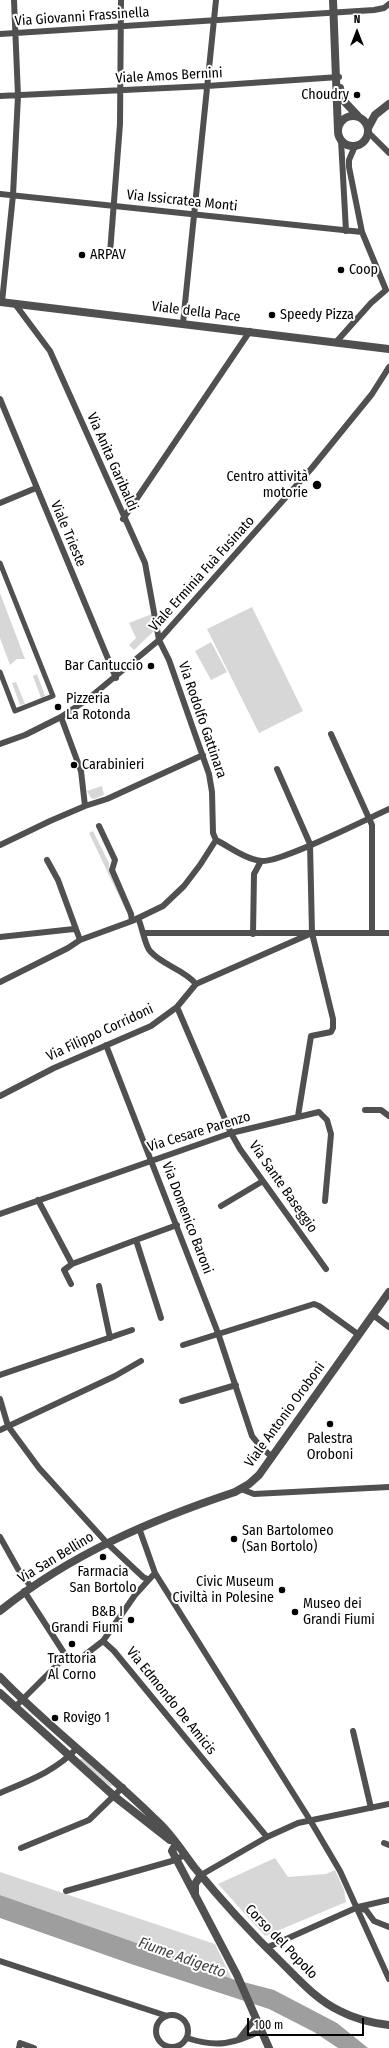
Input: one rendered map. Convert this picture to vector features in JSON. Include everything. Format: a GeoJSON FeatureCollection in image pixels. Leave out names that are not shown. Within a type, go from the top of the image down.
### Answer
{"type":"FeatureCollection","features":[{"type":"Feature","properties":{"kind":"street"},"geometry":{"type":"LineString","coordinates":[[1,302],[13,195],[18,96],[14,0]]}},
{"type":"Feature","properties":{"kind":"street"},"geometry":{"type":"LineString","coordinates":[[110,253],[121,90],[121,0]]}},
{"type":"Feature","properties":{"kind":"street"},"geometry":{"type":"LineString","coordinates":[[183,323],[216,0]]}},
{"type":"Feature","properties":{"kind":"street"},"geometry":{"type":"LineString","coordinates":[[333,0],[339,136],[346,231]]}},
{"type":"Feature","properties":{"kind":"street","name":"Via Giovanni Frassinella"},"geometry":{"type":"LineString","coordinates":[[0,34],[334,11],[374,10],[384,8],[389,4]]}},
{"type":"Feature","properties":{"kind":"street"},"geometry":{"type":"LineString","coordinates":[[337,77],[342,99],[360,117],[368,130],[389,153]]}},
{"type":"Feature","properties":{"kind":"street","name":"Viale Amos Bernini"},"geometry":{"type":"LineString","coordinates":[[0,96],[207,86],[337,77]]}},
{"type":"Feature","properties":{"kind":"street"},"geometry":{"type":"LineString","coordinates":[[375,115],[360,117],[353,115],[344,118],[340,122],[339,136],[347,145],[355,146],[364,141],[375,115],[389,104]]}},
{"type":"Feature","properties":{"kind":"street"},"geometry":{"type":"LineString","coordinates":[[337,341],[366,309],[386,290],[362,232],[349,167],[349,160],[355,146]]}},
{"type":"Feature","properties":{"kind":"street","name":"Via Issicratea Monti"},"geometry":{"type":"LineString","coordinates":[[0,194],[362,232]]}},
{"type":"Feature","properties":{"kind":"street","name":"Viale della Pace"},"geometry":{"type":"LineString","coordinates":[[1,302],[337,341],[389,349]]}},
{"type":"Feature","properties":{"kind":"street","name":"Via Anita Garibaldi"},"geometry":{"type":"LineString","coordinates":[[15,304],[50,351],[123,519],[145,563],[159,640]]}},
{"type":"Feature","properties":{"kind":"street"},"geometry":{"type":"LineString","coordinates":[[123,519],[250,331]]}},
{"type":"Feature","properties":{"kind":"street","name":"Viale Erminia Fuà Fusinato"},"geometry":{"type":"LineString","coordinates":[[0,744],[25,735],[61,717],[116,678],[159,640],[311,469],[372,394],[389,367]]}},
{"type":"Feature","properties":{"kind":"street","name":"Viale Trieste"},"geometry":{"type":"LineString","coordinates":[[0,399],[116,678]]}},
{"type":"Feature","properties":{"kind":"street"},"geometry":{"type":"LineString","coordinates":[[0,503],[36,488]]}},
{"type":"Feature","properties":{"kind":"street"},"geometry":{"type":"LineString","coordinates":[[0,563],[53,696],[15,710],[2,674]]}},
{"type":"Feature","properties":{"kind":"street","name":"Via Rodolfo Gattinara"},"geometry":{"type":"LineString","coordinates":[[159,640],[169,660],[203,755],[212,792],[213,833],[216,840]]}},
{"type":"Feature","properties":{"kind":"street"},"geometry":{"type":"LineString","coordinates":[[37,663],[49,697]]}},
{"type":"Feature","properties":{"kind":"street"},"geometry":{"type":"LineString","coordinates":[[2,674],[16,710]]}},
{"type":"Feature","properties":{"kind":"street"},"geometry":{"type":"LineString","coordinates":[[61,717],[81,771],[85,806]]}},
{"type":"Feature","properties":{"kind":"street"},"geometry":{"type":"LineString","coordinates":[[331,734],[372,825],[372,933]]}},
{"type":"Feature","properties":{"kind":"street"},"geometry":{"type":"LineString","coordinates":[[0,845],[85,806],[107,799],[203,755]]}},
{"type":"Feature","properties":{"kind":"street"},"geometry":{"type":"LineString","coordinates":[[277,769],[310,844],[312,933],[333,1019],[333,1028],[331,1032],[311,1036],[298,1116]]}},
{"type":"Feature","properties":{"kind":"street"},"geometry":{"type":"LineString","coordinates":[[0,982],[68,948],[80,940],[135,920],[162,906],[184,886],[216,840],[239,853],[261,861],[281,857],[389,809]]}},
{"type":"Feature","properties":{"kind":"street"},"geometry":{"type":"LineString","coordinates":[[99,826],[115,860],[112,870],[131,914],[144,933],[149,950],[163,962],[184,973],[196,984]]}},
{"type":"Feature","properties":{"kind":"street"},"geometry":{"type":"LineString","coordinates":[[47,860],[61,888],[74,929],[80,940]]}},
{"type":"Feature","properties":{"kind":"street"},"geometry":{"type":"LineString","coordinates":[[253,934],[254,874],[261,861]]}},
{"type":"Feature","properties":{"kind":"street"},"geometry":{"type":"LineString","coordinates":[[0,937],[74,929]]}},
{"type":"Feature","properties":{"kind":"street"},"geometry":{"type":"LineString","coordinates":[[144,933],[389,933]]}},
{"type":"Feature","properties":{"kind":"street","name":"Via Filippo Corridoni"},"geometry":{"type":"LineString","coordinates":[[0,1096],[54,1068],[151,1026],[177,1007],[196,984],[312,933]]}},
{"type":"Feature","properties":{"kind":"street","name":"Via Sante Baseggio"},"geometry":{"type":"LineString","coordinates":[[177,1007],[231,1133],[263,1181],[326,1269]]}},
{"type":"Feature","properties":{"kind":"street","name":"Via Domenico Baroni"},"geometry":{"type":"LineString","coordinates":[[106,1045],[218,1333],[252,1436],[272,1457]]}},
{"type":"Feature","properties":{"kind":"street"},"geometry":{"type":"LineString","coordinates":[[365,1110],[381,1110],[389,1116]]}},
{"type":"Feature","properties":{"kind":"street","name":"Via Cesare Parenzo"},"geometry":{"type":"LineString","coordinates":[[0,1214],[231,1133],[319,1112],[327,1120],[331,1134],[325,1201]]}},
{"type":"Feature","properties":{"kind":"street"},"geometry":{"type":"LineString","coordinates":[[221,1206],[263,1181]]}},
{"type":"Feature","properties":{"kind":"street"},"geometry":{"type":"LineString","coordinates":[[38,1200],[72,1264]]}},
{"type":"Feature","properties":{"kind":"street"},"geometry":{"type":"LineString","coordinates":[[71,1284],[64,1270],[72,1264],[177,1225]]}},
{"type":"Feature","properties":{"kind":"street"},"geometry":{"type":"LineString","coordinates":[[136,1240],[161,1318]]}},
{"type":"Feature","properties":{"kind":"street"},"geometry":{"type":"LineString","coordinates":[[99,1286],[110,1338]]}},
{"type":"Feature","properties":{"kind":"street","name":"Viale Antonio Oroboni"},"geometry":{"type":"LineString","coordinates":[[106,1543],[139,1528],[241,1489],[259,1475],[389,1292]]}},
{"type":"Feature","properties":{"kind":"street"},"geometry":{"type":"LineString","coordinates":[[183,1345],[314,1304],[359,1335]]}},
{"type":"Feature","properties":{"kind":"street"},"geometry":{"type":"LineString","coordinates":[[373,1315],[389,1327]]}},
{"type":"Feature","properties":{"kind":"street"},"geometry":{"type":"LineString","coordinates":[[0,1375],[132,1330]]}},
{"type":"Feature","properties":{"kind":"street"},"geometry":{"type":"LineString","coordinates":[[0,1430],[115,1376],[141,1361]]}},
{"type":"Feature","properties":{"kind":"street"},"geometry":{"type":"LineString","coordinates":[[182,1400],[236,1385]]}},
{"type":"Feature","properties":{"kind":"street"},"geometry":{"type":"LineString","coordinates":[[0,1399],[8,1426],[39,1468],[106,1543],[143,1578],[147,1579]]}},
{"type":"Feature","properties":{"kind":"street"},"geometry":{"type":"LineString","coordinates":[[241,1489],[254,1494],[389,1487]]}},
{"type":"Feature","properties":{"kind":"street"},"geometry":{"type":"LineString","coordinates":[[139,1528],[154,1573],[310,1820],[340,1871],[358,1907],[389,1979]]}},
{"type":"Feature","properties":{"kind":"street"},"geometry":{"type":"LineString","coordinates":[[0,1536],[66,1656],[71,1660],[77,1661],[102,1641],[147,1579],[154,1573]]}},
{"type":"Feature","properties":{"kind":"street","name":"Via San Bellino"},"geometry":{"type":"LineString","coordinates":[[0,1611],[28,1589],[106,1543]]}},
{"type":"Feature","properties":{"kind":"street","name":"Via Edmondo De Amicis"},"geometry":{"type":"LineString","coordinates":[[102,1641],[114,1651],[267,1837]]}},
{"type":"Feature","properties":{"kind":"street"},"geometry":{"type":"LineString","coordinates":[[15,1707],[21,1699],[66,1656]]}},
{"type":"Feature","properties":{"kind":"street","name":"Corso del Popolo"},"geometry":{"type":"LineString","coordinates":[[0,1677],[37,1715],[123,1787],[166,1829],[202,1876],[266,1948],[313,1994],[340,2011],[365,2021],[389,2026]]}},
{"type":"Feature","properties":{"kind":"street","name":"Corso del Popolo"},"geometry":{"type":"LineString","coordinates":[[0,1693],[114,1796],[176,1844]]}},
{"type":"Feature","properties":{"kind":"street"},"geometry":{"type":"LineString","coordinates":[[353,1730],[371,1808]]}},
{"type":"Feature","properties":{"kind":"street"},"geometry":{"type":"LineString","coordinates":[[0,1793],[48,1773],[70,1756],[77,1748]]}},
{"type":"Feature","properties":{"kind":"street"},"geometry":{"type":"LineString","coordinates":[[21,1848],[89,1820],[123,1787]]}},
{"type":"Feature","properties":{"kind":"street"},"geometry":{"type":"LineString","coordinates":[[195,1896],[195,1884],[202,1876],[267,1837],[298,1823],[389,1804]]}},
{"type":"Feature","properties":{"kind":"street"},"geometry":{"type":"LineString","coordinates":[[176,1844],[172,1851],[237,1975],[270,2048]]}},
{"type":"Feature","properties":{"kind":"street"},"geometry":{"type":"LineString","coordinates":[[66,1891],[177,1859],[185,1855]]}},
{"type":"Feature","properties":{"kind":"street"},"geometry":{"type":"LineString","coordinates":[[266,1948],[358,1907],[389,1900]]}},
{"type":"Feature","properties":{"kind":"street"},"geometry":{"type":"LineString","coordinates":[[358,1907],[366,1910],[374,1921],[389,1927]]}},
{"type":"Feature","properties":{"kind":"street"},"geometry":{"type":"LineString","coordinates":[[368,1931],[369,1925],[374,1921]]}},
{"type":"Feature","properties":{"kind":"street"},"geometry":{"type":"LineString","coordinates":[[0,1961],[167,2016],[177,2016],[185,2022],[188,2027],[184,2042],[174,2047],[164,2045],[157,2037],[156,2027],[162,2018],[167,2016]]}},
{"type":"Feature","properties":{"kind":"street"},"geometry":{"type":"LineString","coordinates":[[238,2041],[256,2017]]}},
{"type":"Feature","properties":{"kind":"street"},"geometry":{"type":"LineString","coordinates":[[186,2038],[209,2045],[228,2044],[262,2030]]}},
{"type":"Feature","properties":{"kind":"street"},"geometry":{"type":"LineString","coordinates":[[19,2048],[20,2044],[34,2048]]}},
{"type":"Feature","properties":{"kind":"shaded area"},"geometry":{"type":"Polygon","coordinates":[[[0,593],[25,659],[17,659],[10,665],[0,638],[0,593]]]}},
{"type":"Feature","properties":{"kind":"shaded area"},"geometry":{"type":"Polygon","coordinates":[[[252,607],[303,711],[259,733],[207,629],[252,607]]]}},
{"type":"Feature","properties":{"kind":"shaded area"},"geometry":{"type":"Polygon","coordinates":[[[152,614],[155,630],[134,650],[129,645],[136,638],[129,623],[152,614]]]}},
{"type":"Feature","properties":{"kind":"shaded area"},"geometry":{"type":"Polygon","coordinates":[[[211,642],[227,672],[211,680],[195,651],[211,642]]]}},
{"type":"Feature","properties":{"kind":"shaded area"},"geometry":{"type":"Polygon","coordinates":[[[37,674],[45,696],[41,698],[33,676],[37,674]]]}},
{"type":"Feature","properties":{"kind":"shaded area"},"geometry":{"type":"Polygon","coordinates":[[[16,682],[25,704],[20,705],[12,683],[16,682]]]}},
{"type":"Feature","properties":{"kind":"shaded area"},"geometry":{"type":"Polygon","coordinates":[[[102,786],[104,795],[94,799],[91,798],[87,791],[102,786]]]}},
{"type":"Feature","properties":{"kind":"shaded area"},"geometry":{"type":"Polygon","coordinates":[[[93,831],[109,863],[109,869],[127,913],[89,833],[93,831]]]}},
{"type":"Feature","properties":{"kind":"shaded area"},"geometry":{"type":"Polygon","coordinates":[[[80,1759],[83,1759],[113,1786],[110,1786],[80,1761],[80,1759]]]}},
{"type":"Feature","properties":{"kind":"shaded area"},"geometry":{"type":"Polygon","coordinates":[[[275,1858],[288,1877],[326,1874],[335,1870],[344,1890],[346,1902],[265,1936],[218,1884],[275,1858]]]}},
{"type":"Feature","properties":{"kind":"shaded area"},"geometry":{"type":"Polygon","coordinates":[[[0,1872],[215,1944],[232,1979],[171,1955],[0,1895],[0,1872]]]}},
{"type":"Feature","properties":{"kind":"shaded area"},"geometry":{"type":"Polygon","coordinates":[[[0,1895],[171,1955],[232,1979],[274,1990],[337,2023],[368,2048],[338,2048],[314,2032],[269,2009],[131,1964],[0,1918],[0,1895]]]}},
{"type":"Feature","properties":{"kind":"place","name":"Choudry"},"geometry":{"type":"Point","coordinates":[357,95]}},
{"type":"Feature","properties":{"kind":"place","name":"ARPAV"},"geometry":{"type":"Point","coordinates":[82,255]}},
{"type":"Feature","properties":{"kind":"place","name":"Coop"},"geometry":{"type":"Point","coordinates":[341,270]}},
{"type":"Feature","properties":{"kind":"place","name":"Speedy Pizza"},"geometry":{"type":"Point","coordinates":[272,315]}},
{"type":"Feature","properties":{"kind":"place","name":"Centro attività motorie"},"geometry":{"type":"Point","coordinates":[317,485]}},
{"type":"Feature","properties":{"kind":"place","name":"Bar Cantuccio"},"geometry":{"type":"Point","coordinates":[151,666]}},
{"type":"Feature","properties":{"kind":"place","name":"Pizzeria La Rotonda"},"geometry":{"type":"Point","coordinates":[58,707]}},
{"type":"Feature","properties":{"kind":"place","name":"Carabinieri"},"geometry":{"type":"Point","coordinates":[74,765]}},
{"type":"Feature","properties":{"kind":"place","name":"Palestra Oroboni"},"geometry":{"type":"Point","coordinates":[330,1424]}},
{"type":"Feature","properties":{"kind":"place","name":"San Bartolomeo (San Bortolo)"},"geometry":{"type":"Point","coordinates":[234,1539]}},
{"type":"Feature","properties":{"kind":"place","name":"Farmacia San Bortolo"},"geometry":{"type":"Point","coordinates":[103,1557]}},
{"type":"Feature","properties":{"kind":"place","name":"Civic Museum Civiltà in Polesine"},"geometry":{"type":"Point","coordinates":[282,1590]}},
{"type":"Feature","properties":{"kind":"place","name":"Museo dei Grandi Fiumi"},"geometry":{"type":"Point","coordinates":[295,1612]}},
{"type":"Feature","properties":{"kind":"place","name":"B&B I Grandi Fiumi"},"geometry":{"type":"Point","coordinates":[131,1620]}},
{"type":"Feature","properties":{"kind":"place","name":"Trattoria Al Corno"},"geometry":{"type":"Point","coordinates":[72,1644]}},
{"type":"Feature","properties":{"kind":"place","name":"Rovigo 1"},"geometry":{"type":"Point","coordinates":[55,1718]}},
{"type":"Feature","properties":{"kind":"water label","name":"Fiume Adigetto"},"geometry":{"type":"Point","coordinates":[182,1958]}}]}
